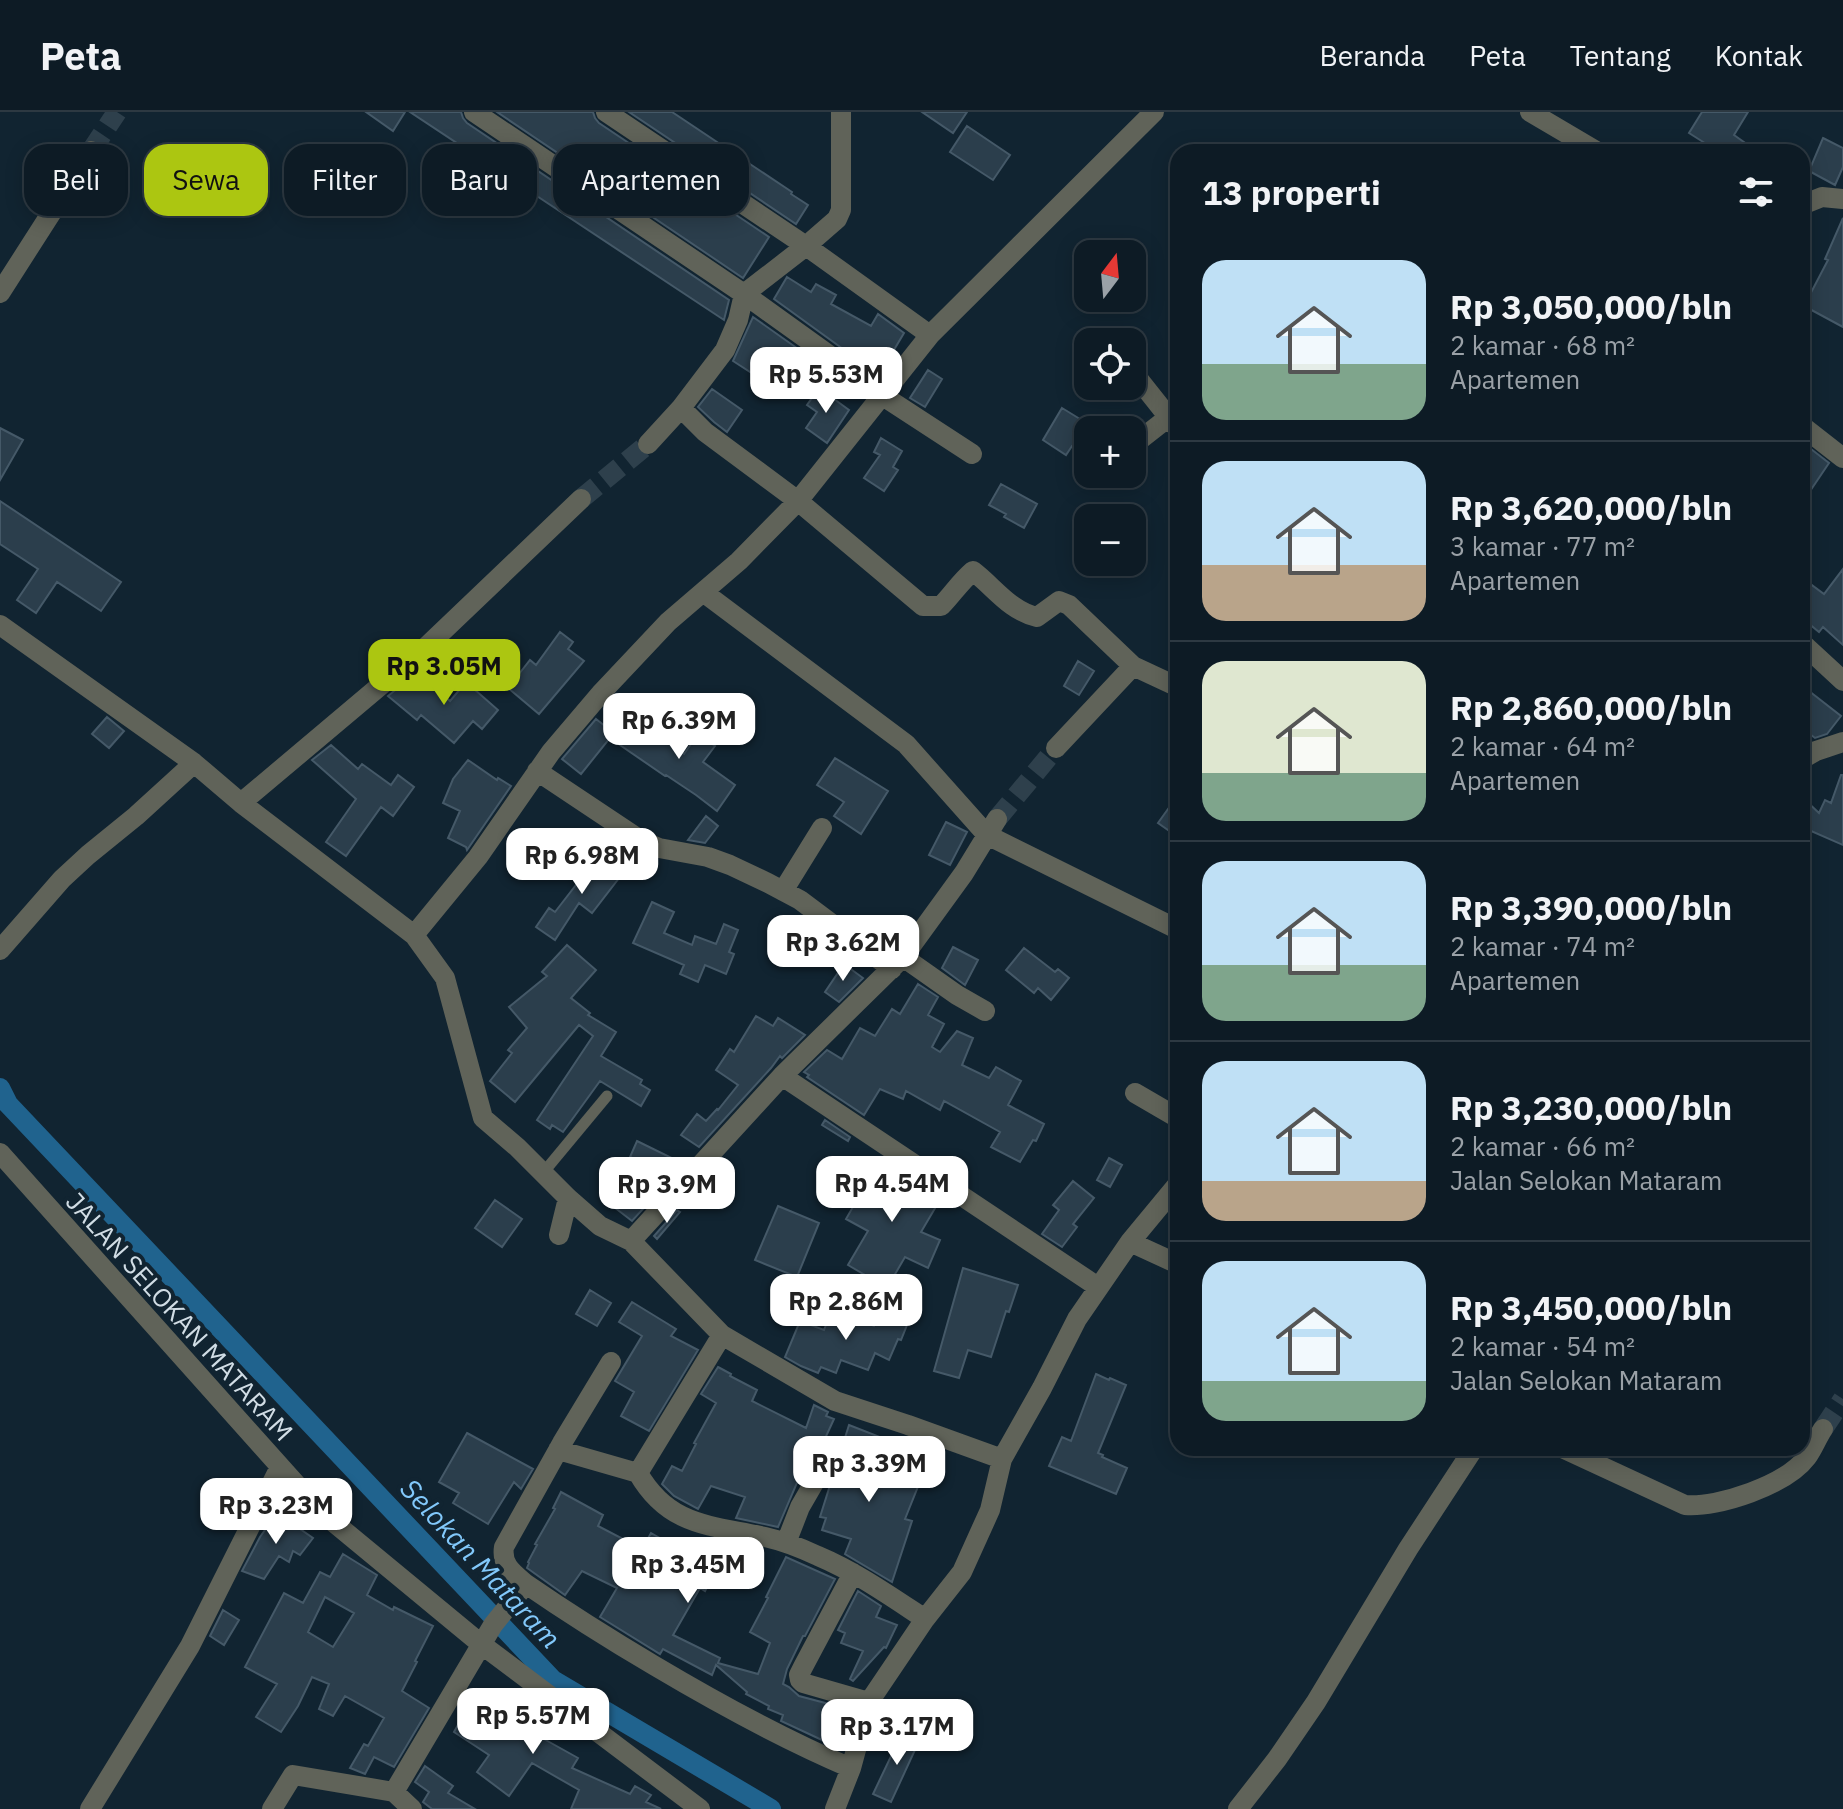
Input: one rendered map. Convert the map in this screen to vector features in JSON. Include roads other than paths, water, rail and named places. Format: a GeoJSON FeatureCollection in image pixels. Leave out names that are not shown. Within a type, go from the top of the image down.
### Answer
{"type":"FeatureCollection","features":[{"type":"Feature","properties":{"kind":"street"},"geometry":{"type":"LineString","coordinates":[[474,112],[744,294],[883,396],[972,454]]}},
{"type":"Feature","properties":{"kind":"street"},"geometry":{"type":"LineString","coordinates":[[606,112],[806,246],[930,335]]}},
{"type":"Feature","properties":{"kind":"street"},"geometry":{"type":"LineString","coordinates":[[648,444],[681,408],[725,350],[738,320],[744,294],[806,246],[840,214],[841,112]]}},
{"type":"Feature","properties":{"kind":"street"},"geometry":{"type":"LineString","coordinates":[[414,935],[478,857],[537,771],[602,692],[668,622],[739,561],[798,501],[930,335],[1154,112]]}},
{"type":"Feature","properties":{"kind":"street"},"geometry":{"type":"LineString","coordinates":[[1530,112],[1584,144]]}},
{"type":"Feature","properties":{"kind":"street"},"geometry":{"type":"LineString","coordinates":[[1810,202],[1822,197],[1843,199]]}},
{"type":"Feature","properties":{"kind":"street"},"geometry":{"type":"LineString","coordinates":[[0,293],[49,216]]}},
{"type":"Feature","properties":{"kind":"street"},"geometry":{"type":"LineString","coordinates":[[1146,389],[1170,419]]}},
{"type":"Feature","properties":{"kind":"street"},"geometry":{"type":"LineString","coordinates":[[681,408],[705,432],[798,501],[923,606],[941,606],[973,571],[1025,615],[1037,617],[1059,601],[1069,605],[1133,666],[1170,683]]}},
{"type":"Feature","properties":{"kind":"street"},"geometry":{"type":"LineString","coordinates":[[1146,438],[1170,425]]}},
{"type":"Feature","properties":{"kind":"street"},"geometry":{"type":"LineString","coordinates":[[1810,432],[1843,458]]}},
{"type":"Feature","properties":{"kind":"street"},"geometry":{"type":"LineString","coordinates":[[241,803],[425,648],[581,499]]}},
{"type":"Feature","properties":{"kind":"street"},"geometry":{"type":"LineString","coordinates":[[703,592],[906,744],[992,827],[1170,925]]}},
{"type":"Feature","properties":{"kind":"street"},"geometry":{"type":"LineString","coordinates":[[0,625],[194,763],[241,803],[414,935],[445,978],[483,1118],[600,1226],[631,1241],[722,1335],[835,1401],[1002,1459]]}},
{"type":"Feature","properties":{"kind":"street"},"geometry":{"type":"LineString","coordinates":[[1810,650],[1843,681]]}},
{"type":"Feature","properties":{"kind":"street"},"geometry":{"type":"LineString","coordinates":[[1056,748],[1133,666]]}},
{"type":"Feature","properties":{"kind":"street"},"geometry":{"type":"LineString","coordinates":[[1810,754],[1843,742]]}},
{"type":"Feature","properties":{"kind":"street"},"geometry":{"type":"LineString","coordinates":[[0,950],[62,879],[194,763]]}},
{"type":"Feature","properties":{"kind":"street"},"geometry":{"type":"LineString","coordinates":[[537,771],[642,841],[659,848],[708,857],[783,891],[898,963],[924,973],[985,1011]]}},
{"type":"Feature","properties":{"kind":"street"},"geometry":{"type":"LineString","coordinates":[[631,1241],[782,1076],[898,963],[964,873],[992,827]]}},
{"type":"Feature","properties":{"kind":"street"},"geometry":{"type":"LineString","coordinates":[[783,891],[822,828]]}},
{"type":"Feature","properties":{"kind":"street"},"geometry":{"type":"LineString","coordinates":[[782,1076],[1098,1287]]}},
{"type":"Feature","properties":{"kind":"street"},"geometry":{"type":"LineString","coordinates":[[1135,1093],[1170,1113]]}},
{"type":"Feature","properties":{"kind":"street","name":"JALAN SELOKAN MATARAM"},"geometry":{"type":"LineString","coordinates":[[0,1153],[320,1511],[481,1644],[700,1809]]}},
{"type":"Feature","properties":{"kind":"street"},"geometry":{"type":"LineString","coordinates":[[837,1806],[869,1702],[925,1619],[962,1572],[990,1510],[1002,1459],[1077,1319],[1130,1242],[1170,1194]]}},
{"type":"Feature","properties":{"kind":"street"},"geometry":{"type":"LineString","coordinates":[[559,1235],[568,1198]]}},
{"type":"Feature","properties":{"kind":"street"},"geometry":{"type":"LineString","coordinates":[[1130,1242],[1170,1260]]}},
{"type":"Feature","properties":{"kind":"street"},"geometry":{"type":"LineString","coordinates":[[638,1473],[722,1335]]}},
{"type":"Feature","properties":{"kind":"street"},"geometry":{"type":"LineString","coordinates":[[611,1362],[504,1547],[503,1557],[509,1570],[522,1588],[718,1704],[810,1751],[851,1768]]}},
{"type":"Feature","properties":{"kind":"street"},"geometry":{"type":"LineString","coordinates":[[1810,1452],[1823,1429]]}},
{"type":"Feature","properties":{"kind":"street"},"geometry":{"type":"LineString","coordinates":[[558,1450],[638,1473],[660,1502],[688,1520],[786,1543],[819,1556],[853,1573],[925,1619]]}},
{"type":"Feature","properties":{"kind":"street"},"geometry":{"type":"LineString","coordinates":[[1238,1809],[1316,1702],[1408,1549],[1469,1456]]}},
{"type":"Feature","properties":{"kind":"street"},"geometry":{"type":"LineString","coordinates":[[1579,1456],[1685,1505],[1701,1506],[1755,1491],[1779,1480],[1808,1456]]}},
{"type":"Feature","properties":{"kind":"street"},"geometry":{"type":"LineString","coordinates":[[90,1809],[190,1646],[280,1467]]}},
{"type":"Feature","properties":{"kind":"street"},"geometry":{"type":"LineString","coordinates":[[786,1543],[800,1507],[815,1481]]}},
{"type":"Feature","properties":{"kind":"street"},"geometry":{"type":"LineString","coordinates":[[853,1573],[799,1675],[803,1683],[869,1702]]}},
{"type":"Feature","properties":{"kind":"street"},"geometry":{"type":"LineString","coordinates":[[394,1792],[481,1644],[522,1588]]}},
{"type":"Feature","properties":{"kind":"street"},"geometry":{"type":"LineString","coordinates":[[272,1809],[293,1775],[394,1792],[412,1809]]}},
{"type":"Feature","properties":{"kind":"lane"},"geometry":{"type":"LineString","coordinates":[[543,1173],[607,1096]]}},
{"type":"Feature","properties":{"kind":"waterway","name":"Selokan Mataram"},"geometry":{"type":"LineString","coordinates":[[0,1088],[8,1104],[553,1680],[771,1809]]}},
{"type":"Feature","properties":{"kind":"tunnel"},"geometry":{"type":"LineString","coordinates":[[96,144],[117,112]]}},
{"type":"Feature","properties":{"kind":"tunnel"},"geometry":{"type":"LineString","coordinates":[[581,499],[648,444]]}},
{"type":"Feature","properties":{"kind":"tunnel"},"geometry":{"type":"LineString","coordinates":[[997,819],[1056,748]]}},
{"type":"Feature","properties":{"kind":"tunnel"},"geometry":{"type":"LineString","coordinates":[[1823,1429],[1843,1399]]}}]}
